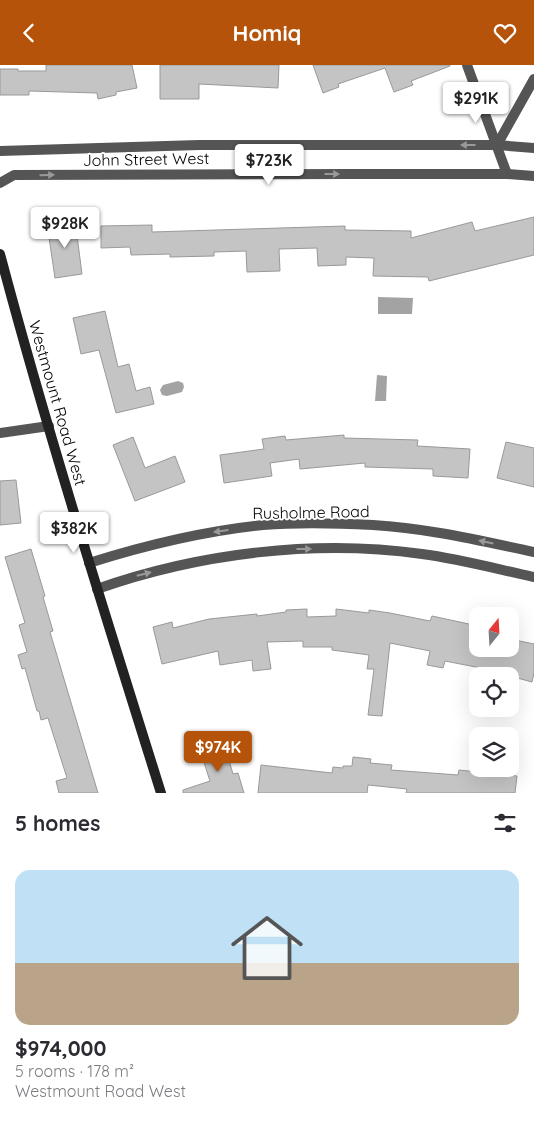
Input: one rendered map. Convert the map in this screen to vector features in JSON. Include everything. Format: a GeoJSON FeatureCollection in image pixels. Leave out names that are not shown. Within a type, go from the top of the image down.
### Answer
{"type":"FeatureCollection","features":[{"type":"Feature","properties":{"kind":"main road","name":"Westmount Road West"},"geometry":{"type":"LineString","coordinates":[[0,254],[97,589],[160,793]]}},
{"type":"Feature","properties":{"kind":"street"},"geometry":{"type":"LineString","coordinates":[[467,65],[507,174]]}},
{"type":"Feature","properties":{"kind":"street"},"geometry":{"type":"LineString","coordinates":[[497,145],[534,79]]}},
{"type":"Feature","properties":{"kind":"street","name":"John Street West"},"geometry":{"type":"LineString","coordinates":[[0,151],[209,145],[497,145],[534,148]]}},
{"type":"Feature","properties":{"kind":"street","name":"John Street West"},"geometry":{"type":"LineString","coordinates":[[0,183],[14,175],[182,173],[507,174],[534,176]]}},
{"type":"Feature","properties":{"kind":"street"},"geometry":{"type":"LineString","coordinates":[[0,433],[49,426]]}},
{"type":"Feature","properties":{"kind":"street","name":"Rusholme Road"},"geometry":{"type":"LineString","coordinates":[[90,563],[152,544],[208,533],[264,525],[313,523],[375,525],[424,531],[453,535],[534,552]]}},
{"type":"Feature","properties":{"kind":"street"},"geometry":{"type":"LineString","coordinates":[[97,589],[133,577],[212,559],[292,549],[370,549],[422,554],[534,577]]}},
{"type":"Feature","properties":{"kind":"shaded area"},"geometry":{"type":"Polygon","coordinates":[[[378,297],[413,298],[412,314],[378,314],[378,297]]]}},
{"type":"Feature","properties":{"kind":"shaded area"},"geometry":{"type":"Polygon","coordinates":[[[377,375],[387,376],[386,401],[375,401],[377,375]]]}},
{"type":"Feature","properties":{"kind":"shaded area"},"geometry":{"type":"Polygon","coordinates":[[[178,381],[183,383],[182,392],[167,396],[162,395],[160,390],[163,385],[178,381]]]}},
{"type":"Feature","properties":{"kind":"building"},"geometry":{"type":"Polygon","coordinates":[[[46,65],[132,65],[137,88],[116,92],[116,95],[98,99],[97,93],[29,91],[29,95],[0,95],[0,69],[46,71],[46,65]]]}},
{"type":"Feature","properties":{"kind":"building"},"geometry":{"type":"Polygon","coordinates":[[[160,65],[279,65],[278,88],[199,84],[199,99],[160,99],[160,65]]]}},
{"type":"Feature","properties":{"kind":"building"},"geometry":{"type":"Polygon","coordinates":[[[313,65],[450,66],[411,81],[413,85],[394,92],[385,68],[338,84],[339,87],[323,93],[313,65]]]}},
{"type":"Feature","properties":{"kind":"building"},"geometry":{"type":"Polygon","coordinates":[[[534,217],[534,255],[429,281],[428,277],[373,276],[374,258],[346,257],[346,265],[318,266],[317,248],[279,249],[280,271],[247,272],[246,251],[214,252],[214,256],[170,257],[170,254],[131,255],[130,247],[101,248],[101,226],[152,225],[152,232],[345,226],[345,230],[411,231],[411,238],[472,222],[475,231],[534,217]]]}},
{"type":"Feature","properties":{"kind":"building"},"geometry":{"type":"Polygon","coordinates":[[[75,220],[82,274],[55,278],[47,224],[75,220]]]}},
{"type":"Feature","properties":{"kind":"building"},"geometry":{"type":"Polygon","coordinates":[[[105,311],[118,367],[129,364],[136,391],[150,387],[154,404],[116,413],[99,350],[81,354],[73,318],[105,311]]]}},
{"type":"Feature","properties":{"kind":"building"},"geometry":{"type":"Polygon","coordinates":[[[344,435],[344,438],[418,440],[417,446],[470,449],[468,478],[433,476],[433,469],[365,467],[365,463],[300,469],[299,459],[270,463],[272,476],[224,483],[220,455],[264,449],[262,439],[285,436],[286,440],[344,435]]]}},
{"type":"Feature","properties":{"kind":"building"},"geometry":{"type":"Polygon","coordinates":[[[133,437],[145,468],[175,456],[185,482],[135,501],[113,445],[133,437]]]}},
{"type":"Feature","properties":{"kind":"building"},"geometry":{"type":"Polygon","coordinates":[[[506,442],[534,448],[534,487],[497,478],[506,442]]]}},
{"type":"Feature","properties":{"kind":"building"},"geometry":{"type":"Polygon","coordinates":[[[16,480],[21,523],[0,525],[0,481],[16,480]]]}},
{"type":"Feature","properties":{"kind":"building"},"geometry":{"type":"Polygon","coordinates":[[[31,549],[45,596],[43,597],[53,631],[50,632],[98,793],[59,793],[56,781],[67,778],[48,718],[41,720],[25,668],[22,669],[18,655],[27,652],[19,625],[25,623],[5,557],[31,549]]]}},
{"type":"Feature","properties":{"kind":"building"},"geometry":{"type":"Polygon","coordinates":[[[307,609],[307,617],[336,616],[336,609],[369,613],[369,610],[430,621],[432,616],[469,624],[469,657],[519,657],[519,641],[534,644],[534,673],[532,682],[519,678],[519,667],[476,667],[445,661],[443,668],[427,665],[430,651],[390,643],[382,716],[368,715],[374,669],[367,669],[369,655],[332,650],[332,647],[303,647],[303,641],[267,642],[271,669],[253,671],[252,660],[220,665],[218,651],[162,664],[153,627],[172,622],[173,628],[209,619],[257,614],[257,616],[286,612],[286,610],[307,609]]]}},
{"type":"Feature","properties":{"kind":"building"},"geometry":{"type":"Polygon","coordinates":[[[224,743],[233,774],[238,773],[244,793],[183,793],[183,790],[210,781],[200,750],[224,743]]]}},
{"type":"Feature","properties":{"kind":"building"},"geometry":{"type":"Polygon","coordinates":[[[353,757],[371,759],[370,763],[392,765],[391,770],[458,775],[459,770],[469,771],[469,777],[517,777],[515,793],[406,793],[407,789],[368,785],[367,793],[258,793],[261,765],[332,773],[333,767],[343,768],[343,766],[352,766],[353,757]]]}}]}
